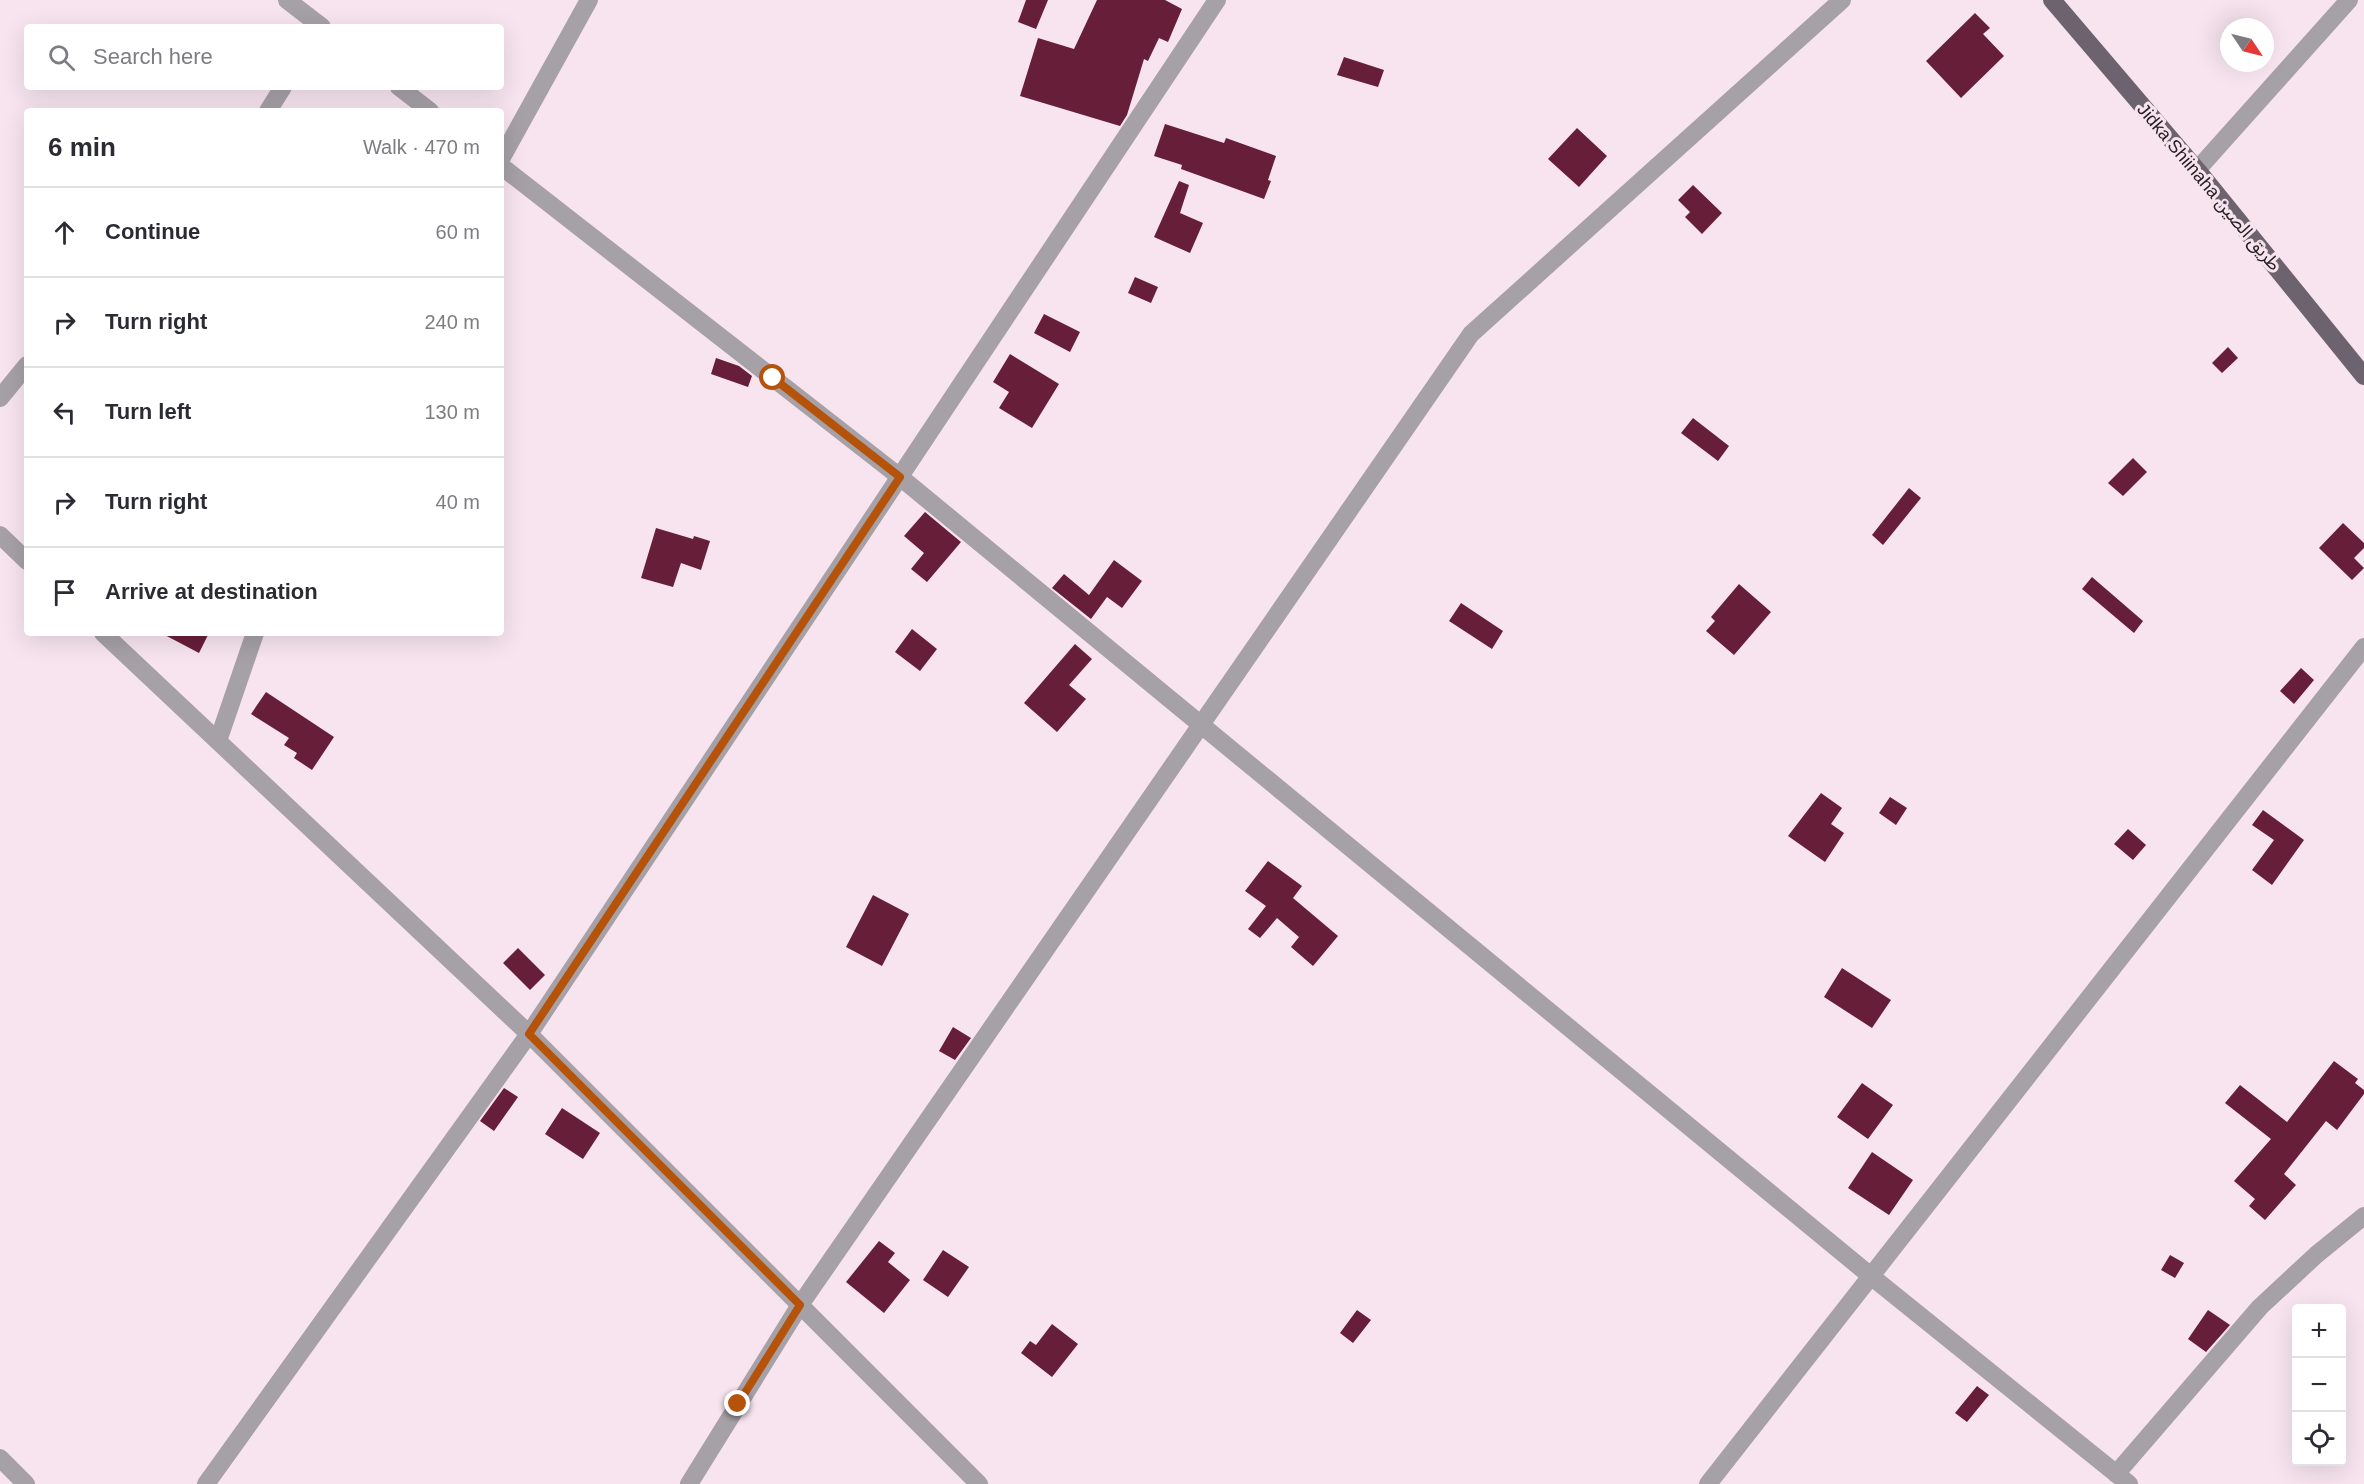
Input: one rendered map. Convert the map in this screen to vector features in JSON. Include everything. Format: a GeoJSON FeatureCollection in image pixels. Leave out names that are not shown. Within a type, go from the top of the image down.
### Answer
{"type":"FeatureCollection","features":[{"type":"Feature","properties":{"kind":"main road","name":"Jidka Shiinaha طريق الصين"},"geometry":{"type":"LineString","coordinates":[[2052,0],[2197,170],[2364,376]]}},
{"type":"Feature","properties":{"kind":"street"},"geometry":{"type":"LineString","coordinates":[[287,0],[317,24]]}},
{"type":"Feature","properties":{"kind":"street"},"geometry":{"type":"LineString","coordinates":[[504,154],[589,0]]}},
{"type":"Feature","properties":{"kind":"street"},"geometry":{"type":"LineString","coordinates":[[206,1484],[529,1034],[1216,0]]}},
{"type":"Feature","properties":{"kind":"street"},"geometry":{"type":"LineString","coordinates":[[689,1484],[800,1305],[1471,334],[1842,0]]}},
{"type":"Feature","properties":{"kind":"street"},"geometry":{"type":"LineString","coordinates":[[2197,170],[2349,0]]}},
{"type":"Feature","properties":{"kind":"street"},"geometry":{"type":"LineString","coordinates":[[270,108],[281,90]]}},
{"type":"Feature","properties":{"kind":"street"},"geometry":{"type":"LineString","coordinates":[[403,90],[426,108]]}},
{"type":"Feature","properties":{"kind":"street"},"geometry":{"type":"LineString","coordinates":[[504,168],[900,477],[1872,1276],[2123,1479],[2260,1307],[2316,1255],[2364,1216]]}},
{"type":"Feature","properties":{"kind":"street"},"geometry":{"type":"LineString","coordinates":[[0,398],[24,369]]}},
{"type":"Feature","properties":{"kind":"street"},"geometry":{"type":"LineString","coordinates":[[0,536],[24,558]]}},
{"type":"Feature","properties":{"kind":"street"},"geometry":{"type":"LineString","coordinates":[[107,636],[529,1034],[980,1484]]}},
{"type":"Feature","properties":{"kind":"street"},"geometry":{"type":"LineString","coordinates":[[218,741],[254,636]]}},
{"type":"Feature","properties":{"kind":"street"},"geometry":{"type":"LineString","coordinates":[[1708,1484],[2364,647]]}},
{"type":"Feature","properties":{"kind":"street"},"geometry":{"type":"LineString","coordinates":[[0,1458],[26,1484]]}},
{"type":"Feature","properties":{"kind":"building"},"geometry":{"type":"Polygon","coordinates":[[[1026,0],[1048,0],[1036,29],[1018,22],[1026,0]]]}},
{"type":"Feature","properties":{"kind":"building"},"geometry":{"type":"Polygon","coordinates":[[[1097,0],[1165,0],[1182,9],[1168,42],[1159,38],[1148,61],[1144,59],[1127,115],[1120,126],[1020,96],[1038,38],[1074,49],[1097,0]]]}},
{"type":"Feature","properties":{"kind":"building"},"geometry":{"type":"Polygon","coordinates":[[[1975,13],[1990,28],[1983,34],[2004,56],[1961,98],[1926,61],[1975,13]]]}},
{"type":"Feature","properties":{"kind":"building"},"geometry":{"type":"Polygon","coordinates":[[[1344,57],[1384,70],[1378,87],[1337,75],[1344,57]]]}},
{"type":"Feature","properties":{"kind":"building"},"geometry":{"type":"Polygon","coordinates":[[[1165,124],[1224,143],[1226,138],[1276,156],[1268,180],[1271,181],[1264,199],[1181,169],[1182,165],[1154,156],[1165,124]]]}},
{"type":"Feature","properties":{"kind":"building"},"geometry":{"type":"Polygon","coordinates":[[[1577,128],[1607,156],[1579,187],[1548,159],[1577,128]]]}},
{"type":"Feature","properties":{"kind":"building"},"geometry":{"type":"Polygon","coordinates":[[[1179,181],[1189,185],[1180,213],[1203,223],[1190,253],[1154,237],[1179,181]]]}},
{"type":"Feature","properties":{"kind":"building"},"geometry":{"type":"Polygon","coordinates":[[[1693,185],[1722,213],[1702,234],[1685,217],[1690,212],[1678,200],[1693,185]]]}},
{"type":"Feature","properties":{"kind":"building"},"geometry":{"type":"Polygon","coordinates":[[[1135,277],[1158,287],[1151,303],[1128,293],[1135,277]]]}},
{"type":"Feature","properties":{"kind":"building"},"geometry":{"type":"Polygon","coordinates":[[[1044,314],[1080,332],[1070,352],[1034,333],[1044,314]]]}},
{"type":"Feature","properties":{"kind":"building"},"geometry":{"type":"Polygon","coordinates":[[[2228,347],[2238,358],[2222,373],[2212,363],[2228,347]]]}},
{"type":"Feature","properties":{"kind":"building"},"geometry":{"type":"Polygon","coordinates":[[[1010,354],[1059,384],[1032,428],[999,408],[1009,392],[993,382],[1010,354]]]}},
{"type":"Feature","properties":{"kind":"building"},"geometry":{"type":"Polygon","coordinates":[[[716,358],[739,366],[752,376],[748,387],[711,374],[716,358]]]}},
{"type":"Feature","properties":{"kind":"building"},"geometry":{"type":"Polygon","coordinates":[[[1693,418],[1729,446],[1718,461],[1681,433],[1693,418]]]}},
{"type":"Feature","properties":{"kind":"building"},"geometry":{"type":"Polygon","coordinates":[[[2133,458],[2147,472],[2123,496],[2108,483],[2133,458]]]}},
{"type":"Feature","properties":{"kind":"building"},"geometry":{"type":"Polygon","coordinates":[[[1909,488],[1921,498],[1883,545],[1872,535],[1909,488]]]}},
{"type":"Feature","properties":{"kind":"building"},"geometry":{"type":"Polygon","coordinates":[[[925,512],[961,542],[927,582],[911,569],[924,553],[904,536],[925,512]]]}},
{"type":"Feature","properties":{"kind":"building"},"geometry":{"type":"Polygon","coordinates":[[[2343,523],[2364,543],[2364,548],[2354,558],[2364,568],[2352,580],[2319,548],[2343,523]]]}},
{"type":"Feature","properties":{"kind":"building"},"geometry":{"type":"Polygon","coordinates":[[[656,528],[693,539],[694,536],[710,541],[701,570],[681,563],[673,587],[641,578],[656,528]]]}},
{"type":"Feature","properties":{"kind":"building"},"geometry":{"type":"Polygon","coordinates":[[[1114,560],[1142,581],[1122,608],[1107,597],[1091,619],[1052,588],[1064,574],[1089,595],[1114,560]]]}},
{"type":"Feature","properties":{"kind":"building"},"geometry":{"type":"Polygon","coordinates":[[[2092,577],[2143,621],[2134,633],[2082,589],[2092,577]]]}},
{"type":"Feature","properties":{"kind":"building"},"geometry":{"type":"Polygon","coordinates":[[[1739,584],[1771,612],[1734,655],[1706,631],[1715,621],[1711,617],[1739,584]]]}},
{"type":"Feature","properties":{"kind":"building"},"geometry":{"type":"Polygon","coordinates":[[[1461,603],[1503,631],[1492,649],[1449,621],[1461,603]]]}},
{"type":"Feature","properties":{"kind":"building"},"geometry":{"type":"Polygon","coordinates":[[[912,629],[937,649],[920,671],[895,652],[912,629]]]}},
{"type":"Feature","properties":{"kind":"building"},"geometry":{"type":"Polygon","coordinates":[[[167,636],[208,636],[199,653],[167,636]]]}},
{"type":"Feature","properties":{"kind":"building"},"geometry":{"type":"Polygon","coordinates":[[[1075,644],[1092,659],[1069,685],[1086,699],[1057,732],[1024,703],[1075,644]]]}},
{"type":"Feature","properties":{"kind":"building"},"geometry":{"type":"Polygon","coordinates":[[[2301,668],[2314,680],[2294,704],[2280,691],[2301,668]]]}},
{"type":"Feature","properties":{"kind":"building"},"geometry":{"type":"Polygon","coordinates":[[[266,692],[334,737],[312,770],[294,758],[297,753],[284,745],[289,738],[251,714],[266,692]]]}},
{"type":"Feature","properties":{"kind":"building"},"geometry":{"type":"Polygon","coordinates":[[[1821,793],[1842,808],[1831,824],[1844,833],[1825,862],[1788,836],[1821,793]]]}},
{"type":"Feature","properties":{"kind":"building"},"geometry":{"type":"Polygon","coordinates":[[[1890,797],[1907,808],[1896,825],[1879,813],[1890,797]]]}},
{"type":"Feature","properties":{"kind":"building"},"geometry":{"type":"Polygon","coordinates":[[[2263,810],[2304,840],[2272,885],[2252,870],[2274,840],[2252,825],[2263,810]]]}},
{"type":"Feature","properties":{"kind":"building"},"geometry":{"type":"Polygon","coordinates":[[[2128,829],[2146,845],[2133,860],[2114,844],[2128,829]]]}},
{"type":"Feature","properties":{"kind":"building"},"geometry":{"type":"Polygon","coordinates":[[[1268,861],[1302,886],[1293,898],[1338,936],[1313,966],[1291,947],[1299,937],[1277,918],[1260,938],[1248,929],[1266,906],[1245,891],[1268,861]]]}},
{"type":"Feature","properties":{"kind":"building"},"geometry":{"type":"Polygon","coordinates":[[[873,895],[909,914],[882,966],[846,947],[873,895]]]}},
{"type":"Feature","properties":{"kind":"building"},"geometry":{"type":"Polygon","coordinates":[[[518,948],[545,975],[530,990],[503,963],[518,948]]]}},
{"type":"Feature","properties":{"kind":"building"},"geometry":{"type":"Polygon","coordinates":[[[1842,968],[1891,1000],[1872,1028],[1824,997],[1842,968]]]}},
{"type":"Feature","properties":{"kind":"building"},"geometry":{"type":"Polygon","coordinates":[[[953,1027],[971,1038],[955,1060],[939,1051],[953,1027]]]}},
{"type":"Feature","properties":{"kind":"building"},"geometry":{"type":"Polygon","coordinates":[[[2334,1061],[2358,1079],[2355,1083],[2364,1090],[2364,1094],[2337,1130],[2326,1121],[2284,1174],[2296,1185],[2265,1220],[2249,1206],[2255,1199],[2234,1181],[2271,1139],[2225,1103],[2240,1085],[2287,1122],[2334,1061]]]}},
{"type":"Feature","properties":{"kind":"building"},"geometry":{"type":"Polygon","coordinates":[[[1862,1083],[1893,1105],[1868,1139],[1837,1117],[1862,1083]]]}},
{"type":"Feature","properties":{"kind":"building"},"geometry":{"type":"Polygon","coordinates":[[[504,1088],[518,1097],[494,1131],[480,1121],[504,1088]]]}},
{"type":"Feature","properties":{"kind":"building"},"geometry":{"type":"Polygon","coordinates":[[[562,1108],[600,1133],[583,1159],[545,1134],[562,1108]]]}},
{"type":"Feature","properties":{"kind":"building"},"geometry":{"type":"Polygon","coordinates":[[[1872,1152],[1913,1180],[1889,1215],[1848,1188],[1872,1152]]]}},
{"type":"Feature","properties":{"kind":"building"},"geometry":{"type":"Polygon","coordinates":[[[879,1241],[895,1253],[888,1262],[910,1280],[884,1313],[846,1282],[879,1241]]]}},
{"type":"Feature","properties":{"kind":"building"},"geometry":{"type":"Polygon","coordinates":[[[943,1250],[969,1267],[948,1297],[923,1280],[943,1250]]]}},
{"type":"Feature","properties":{"kind":"building"},"geometry":{"type":"Polygon","coordinates":[[[2170,1255],[2184,1263],[2175,1278],[2161,1270],[2170,1255]]]}},
{"type":"Feature","properties":{"kind":"building"},"geometry":{"type":"Polygon","coordinates":[[[1357,1310],[1371,1320],[1353,1343],[1340,1333],[1357,1310]]]}},
{"type":"Feature","properties":{"kind":"building"},"geometry":{"type":"Polygon","coordinates":[[[2208,1310],[2230,1325],[2206,1352],[2188,1339],[2208,1310]]]}},
{"type":"Feature","properties":{"kind":"building"},"geometry":{"type":"Polygon","coordinates":[[[1052,1324],[1078,1344],[1052,1377],[1021,1353],[1030,1341],[1036,1345],[1052,1324]]]}},
{"type":"Feature","properties":{"kind":"building"},"geometry":{"type":"Polygon","coordinates":[[[1977,1386],[1989,1395],[1967,1422],[1955,1413],[1977,1386]]]}},
{"type":"Feature","properties":{"kind":"route"},"geometry":{"type":"LineString","coordinates":[[738,1404],[800,1305],[529,1034],[900,477],[773,378]]}}]}
